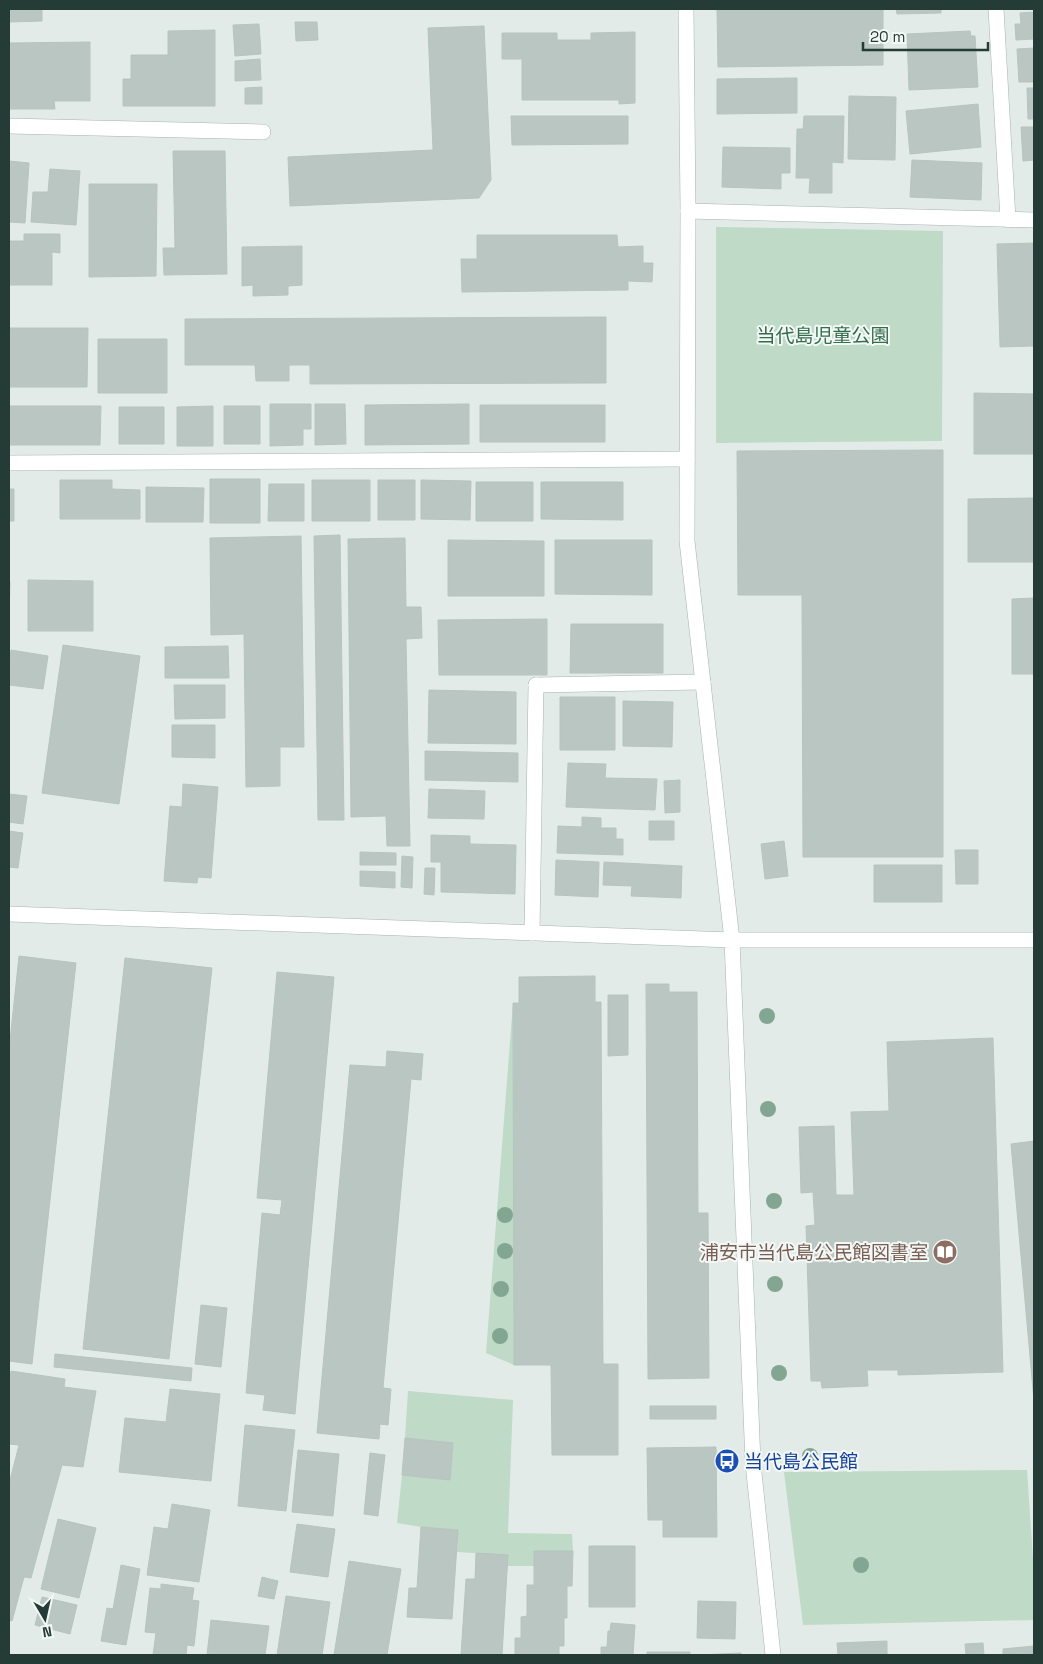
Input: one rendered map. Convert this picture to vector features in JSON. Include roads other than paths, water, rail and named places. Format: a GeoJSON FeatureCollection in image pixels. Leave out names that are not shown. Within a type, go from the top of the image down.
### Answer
{"type":"FeatureCollection","features":[{"type":"Feature","properties":{"kind":"street"},"geometry":{"type":"LineString","coordinates":[[686,9],[688,541],[732,940],[753,1463],[773,1655]]}},
{"type":"Feature","properties":{"kind":"street"},"geometry":{"type":"LineString","coordinates":[[996,9],[1008,220]]}},
{"type":"Feature","properties":{"kind":"street"},"geometry":{"type":"LineString","coordinates":[[9,126],[264,132]]}},
{"type":"Feature","properties":{"kind":"street"},"geometry":{"type":"LineString","coordinates":[[688,211],[1034,220]]}},
{"type":"Feature","properties":{"kind":"street"},"geometry":{"type":"LineString","coordinates":[[9,463],[687,458]]}},
{"type":"Feature","properties":{"kind":"street"},"geometry":{"type":"LineString","coordinates":[[532,933],[536,685],[703,682]]}},
{"type":"Feature","properties":{"kind":"street"},"geometry":{"type":"LineString","coordinates":[[9,914],[732,940],[1034,940]]}},
{"type":"Feature","properties":{"kind":"place","name":"浦安市当代島公民館図書室"},"geometry":{"type":"Point","coordinates":[945,1252]}},
{"type":"Feature","properties":{"kind":"place","name":"当代島公民館"},"geometry":{"type":"Point","coordinates":[727,1461]}},
{"type":"Feature","properties":{"kind":"park label","name":"当代島児童公園"},"geometry":{"type":"Point","coordinates":[823,335]}}]}
